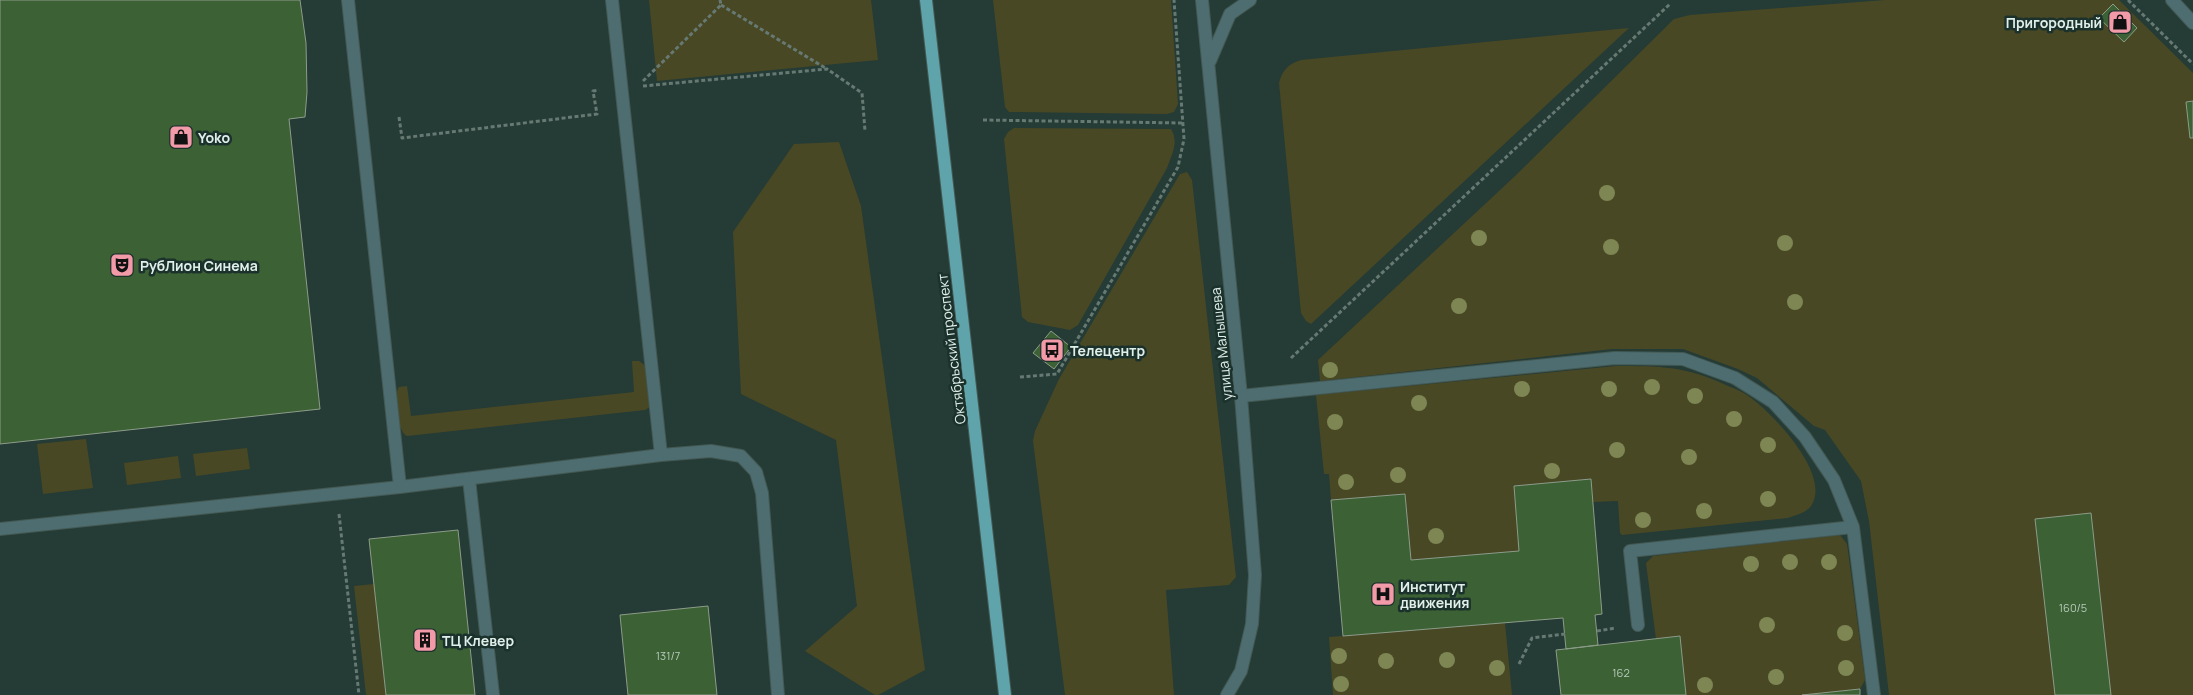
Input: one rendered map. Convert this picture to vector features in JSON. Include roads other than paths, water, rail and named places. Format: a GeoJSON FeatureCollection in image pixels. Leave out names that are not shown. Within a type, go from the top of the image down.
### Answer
{"type":"FeatureCollection","features":[{"type":"Feature","properties":{"kind":"main road","name":"Октябрьский проспект"},"geometry":{"type":"LineString","coordinates":[[926,0],[1005,695]]}},
{"type":"Feature","properties":{"kind":"street"},"geometry":{"type":"LineString","coordinates":[[348,0],[400,487]]}},
{"type":"Feature","properties":{"kind":"street"},"geometry":{"type":"LineString","coordinates":[[612,0],[661,455]]}},
{"type":"Feature","properties":{"kind":"street"},"geometry":{"type":"LineString","coordinates":[[1202,0],[1208,64]]}},
{"type":"Feature","properties":{"kind":"street","name":"улица Малышева"},"geometry":{"type":"LineString","coordinates":[[1227,695],[1240,671],[1252,624],[1255,575],[1241,396],[1208,64],[1230,14],[1250,0]]}},
{"type":"Feature","properties":{"kind":"street"},"geometry":{"type":"LineString","coordinates":[[2172,0],[2193,23]]}},
{"type":"Feature","properties":{"kind":"street"},"geometry":{"type":"LineString","coordinates":[[1241,396],[1615,358],[1683,359],[1735,378],[1773,402],[1805,436],[1834,480],[1853,527],[1874,695]]}},
{"type":"Feature","properties":{"kind":"street"},"geometry":{"type":"LineString","coordinates":[[0,529],[400,487],[661,455],[711,451],[741,456],[756,472],[762,493],[778,695]]}},
{"type":"Feature","properties":{"kind":"street"},"geometry":{"type":"LineString","coordinates":[[469,479],[493,695]]}},
{"type":"Feature","properties":{"kind":"street"},"geometry":{"type":"LineString","coordinates":[[1638,625],[1630,551],[1853,527]]}},
{"type":"Feature","properties":{"kind":"place","name":"Пригородный"},"geometry":{"type":"Point","coordinates":[2120,22]}},
{"type":"Feature","properties":{"kind":"place","name":"Yoko"},"geometry":{"type":"Point","coordinates":[181,137]}},
{"type":"Feature","properties":{"kind":"place","name":"РубЛион Синема"},"geometry":{"type":"Point","coordinates":[122,265]}},
{"type":"Feature","properties":{"kind":"place","name":"Телецентр"},"geometry":{"type":"Point","coordinates":[1052,350]}},
{"type":"Feature","properties":{"kind":"place","name":"Институт движения"},"geometry":{"type":"Point","coordinates":[1383,594]}},
{"type":"Feature","properties":{"kind":"place","name":"ТЦ Клевер"},"geometry":{"type":"Point","coordinates":[425,640]}}]}
